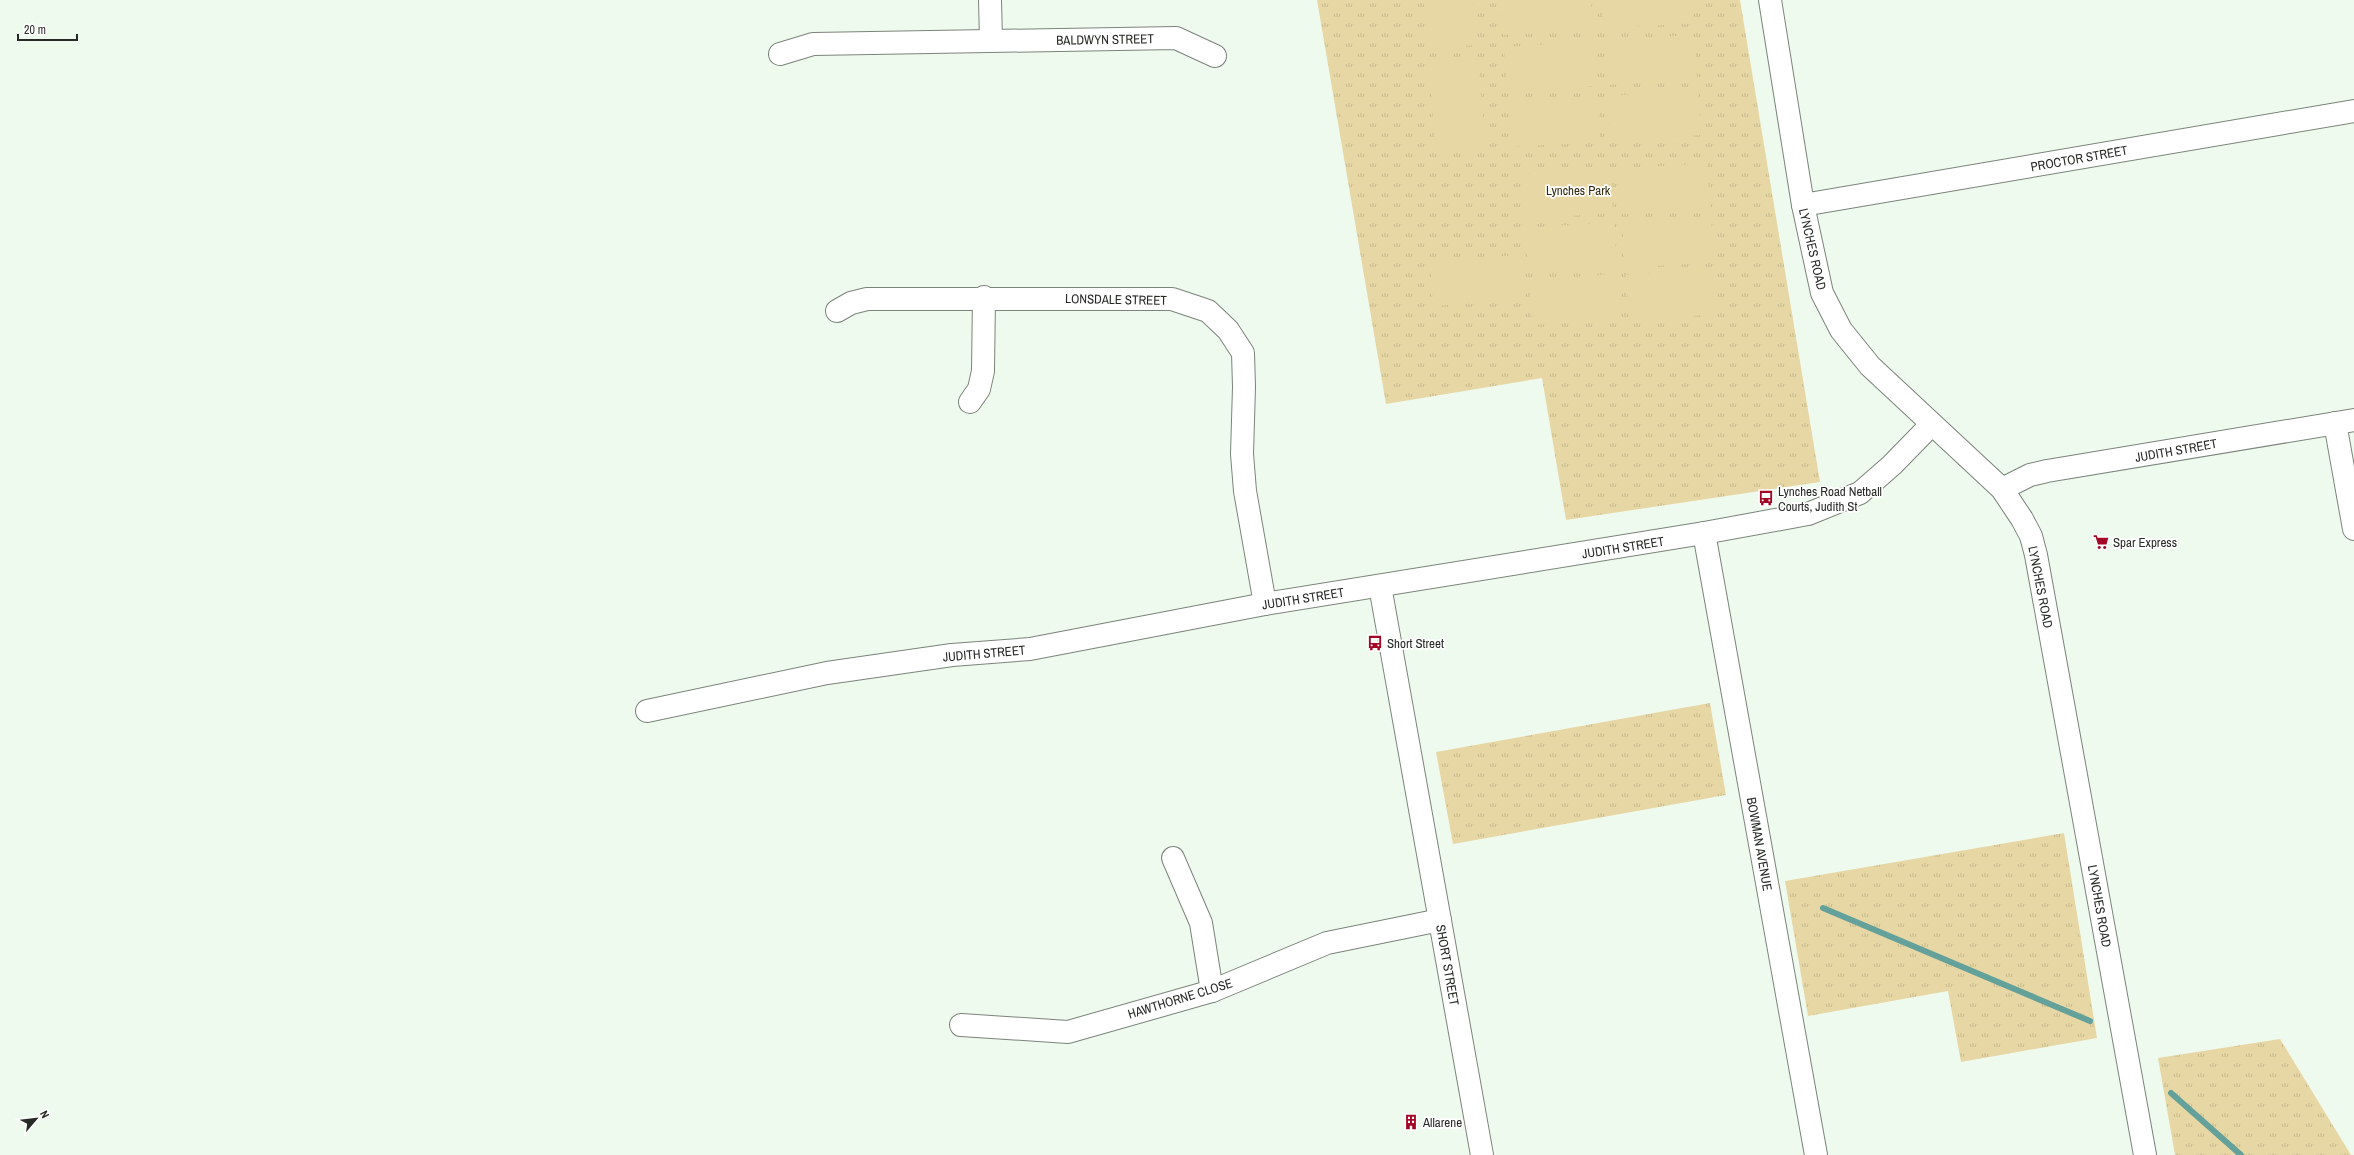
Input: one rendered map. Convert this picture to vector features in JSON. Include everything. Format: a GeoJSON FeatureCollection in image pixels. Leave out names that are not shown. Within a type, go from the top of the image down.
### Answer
{"type":"FeatureCollection","features":[{"type":"Feature","properties":{"kind":"street"},"geometry":{"type":"LineString","coordinates":[[990,0],[991,40]]}},
{"type":"Feature","properties":{"kind":"street","name":"LYNCHES ROAD"},"geometry":{"type":"LineString","coordinates":[[1770,0],[1803,205],[1822,293],[1841,330],[1870,366],[1931,425],[2002,489],[2022,519],[2031,536],[2036,555],[2145,1155]]}},
{"type":"Feature","properties":{"kind":"street","name":"BALDWYN STREET"},"geometry":{"type":"LineString","coordinates":[[780,54],[813,44],[1176,38],[1215,56]]}},
{"type":"Feature","properties":{"kind":"street","name":"PROCTOR STREET"},"geometry":{"type":"LineString","coordinates":[[1803,205],[2354,110]]}},
{"type":"Feature","properties":{"kind":"street"},"geometry":{"type":"LineString","coordinates":[[970,402],[979,389],[983,371],[984,298]]}},
{"type":"Feature","properties":{"kind":"street","name":"LONSDALE STREET"},"geometry":{"type":"LineString","coordinates":[[837,311],[851,302],[867,299],[984,298],[1172,299],[1208,311],[1228,330],[1243,353],[1244,387],[1242,454],[1245,491],[1265,604]]}},
{"type":"Feature","properties":{"kind":"street"},"geometry":{"type":"LineString","coordinates":[[2344,422],[2354,529]]}},
{"type":"Feature","properties":{"kind":"street","name":"JUDITH STREET"},"geometry":{"type":"LineString","coordinates":[[2002,489],[2030,475],[2344,422]]}},
{"type":"Feature","properties":{"kind":"street","name":"JUDITH STREET"},"geometry":{"type":"LineString","coordinates":[[647,711],[827,673],[952,655],[1030,649],[1265,604],[1704,533],[1808,514],[1860,493],[1892,465],[1931,425]]}},
{"type":"Feature","properties":{"kind":"street","name":"BOWMAN AVENUE"},"geometry":{"type":"LineString","coordinates":[[1704,533],[1816,1155]]}},
{"type":"Feature","properties":{"kind":"street","name":"SHORT STREET"},"geometry":{"type":"LineString","coordinates":[[1380,586],[1482,1155]]}},
{"type":"Feature","properties":{"kind":"street"},"geometry":{"type":"LineString","coordinates":[[1173,858],[1201,923],[1212,990]]}},
{"type":"Feature","properties":{"kind":"street","name":"HAWTHORNE CLOSE"},"geometry":{"type":"LineString","coordinates":[[961,1026],[1068,1032],[1212,990],[1327,943],[1440,920]]}},
{"type":"Feature","properties":{"kind":"green space","name":"Lynches Park"},"geometry":{"type":"Polygon","coordinates":[[[1317,0],[1740,0],[1820,482],[1566,520],[1542,378],[1386,404],[1317,0]]]}},
{"type":"Feature","properties":{"kind":"green space"},"geometry":{"type":"Polygon","coordinates":[[[1424,0],[1472,0],[1475,45],[1428,49],[1424,0]]]}},
{"type":"Feature","properties":{"kind":"green space"},"geometry":{"type":"Polygon","coordinates":[[[1501,0],[1591,0],[1593,30],[1503,35],[1501,0]]]}},
{"type":"Feature","properties":{"kind":"green space"},"geometry":{"type":"Polygon","coordinates":[[[1602,0],[1692,0],[1693,23],[1604,29],[1602,0]]]}},
{"type":"Feature","properties":{"kind":"green space"},"geometry":{"type":"Polygon","coordinates":[[[1694,35],[1697,79],[1608,85],[1605,40],[1694,35]]]}},
{"type":"Feature","properties":{"kind":"green space"},"geometry":{"type":"Polygon","coordinates":[[[1594,41],[1597,86],[1507,92],[1504,47],[1594,41]]]}},
{"type":"Feature","properties":{"kind":"green space"},"geometry":{"type":"Polygon","coordinates":[[[1477,55],[1486,147],[1436,151],[1428,60],[1477,55]]]}},
{"type":"Feature","properties":{"kind":"green space"},"geometry":{"type":"Polygon","coordinates":[[[1698,90],[1701,135],[1611,141],[1608,96],[1698,90]]]}},
{"type":"Feature","properties":{"kind":"green space"},"geometry":{"type":"Polygon","coordinates":[[[1598,97],[1600,142],[1511,147],[1508,102],[1598,97]]]}},
{"type":"Feature","properties":{"kind":"green space"},"geometry":{"type":"Polygon","coordinates":[[[1707,163],[1710,208],[1620,214],[1618,169],[1707,163]]]}},
{"type":"Feature","properties":{"kind":"green space"},"geometry":{"type":"Polygon","coordinates":[[[1610,168],[1613,213],[1523,219],[1520,174],[1610,168]]]}},
{"type":"Feature","properties":{"kind":"green space"},"geometry":{"type":"Polygon","coordinates":[[[1711,217],[1714,262],[1625,268],[1622,223],[1711,217]]]}},
{"type":"Feature","properties":{"kind":"green space"},"geometry":{"type":"Polygon","coordinates":[[[1614,222],[1617,267],[1528,273],[1525,228],[1614,222]]]}},
{"type":"Feature","properties":{"kind":"green space"},"geometry":{"type":"Polygon","coordinates":[[[1520,255],[1523,300],[1433,306],[1430,261],[1520,255]]]}},
{"type":"Feature","properties":{"kind":"green space"},"geometry":{"type":"Polygon","coordinates":[[[1716,269],[1719,314],[1629,320],[1626,275],[1716,269]]]}},
{"type":"Feature","properties":{"kind":"green space"},"geometry":{"type":"Polygon","coordinates":[[[1618,274],[1621,319],[1532,325],[1529,280],[1618,274]]]}},
{"type":"Feature","properties":{"kind":"green space"},"geometry":{"type":"Polygon","coordinates":[[[1710,703],[1726,795],[1453,844],[1436,752],[1710,703]]]}},
{"type":"Feature","properties":{"kind":"green space"},"geometry":{"type":"Polygon","coordinates":[[[2064,833],[2097,1038],[1961,1062],[1948,991],[1808,1016],[1785,881],[2064,833]]]}},
{"type":"Feature","properties":{"kind":"green space"},"geometry":{"type":"Polygon","coordinates":[[[2280,1039],[2351,1155],[2175,1155],[2158,1058],[2280,1039]]]}},
{"type":"Feature","properties":{"kind":"waterway"},"geometry":{"type":"LineString","coordinates":[[1823,908],[2090,1021]]}},
{"type":"Feature","properties":{"kind":"waterway"},"geometry":{"type":"LineString","coordinates":[[2171,1093],[2241,1155]]}},
{"type":"Feature","properties":{"kind":"place","name":"Lynches Road Netball Courts, Judith St"},"geometry":{"type":"Point","coordinates":[1766,498]}},
{"type":"Feature","properties":{"kind":"place","name":"Spar Express"},"geometry":{"type":"Point","coordinates":[2101,542]}},
{"type":"Feature","properties":{"kind":"place","name":"Short Street"},"geometry":{"type":"Point","coordinates":[1375,643]}},
{"type":"Feature","properties":{"kind":"place","name":"Allarene"},"geometry":{"type":"Point","coordinates":[1411,1122]}}]}
